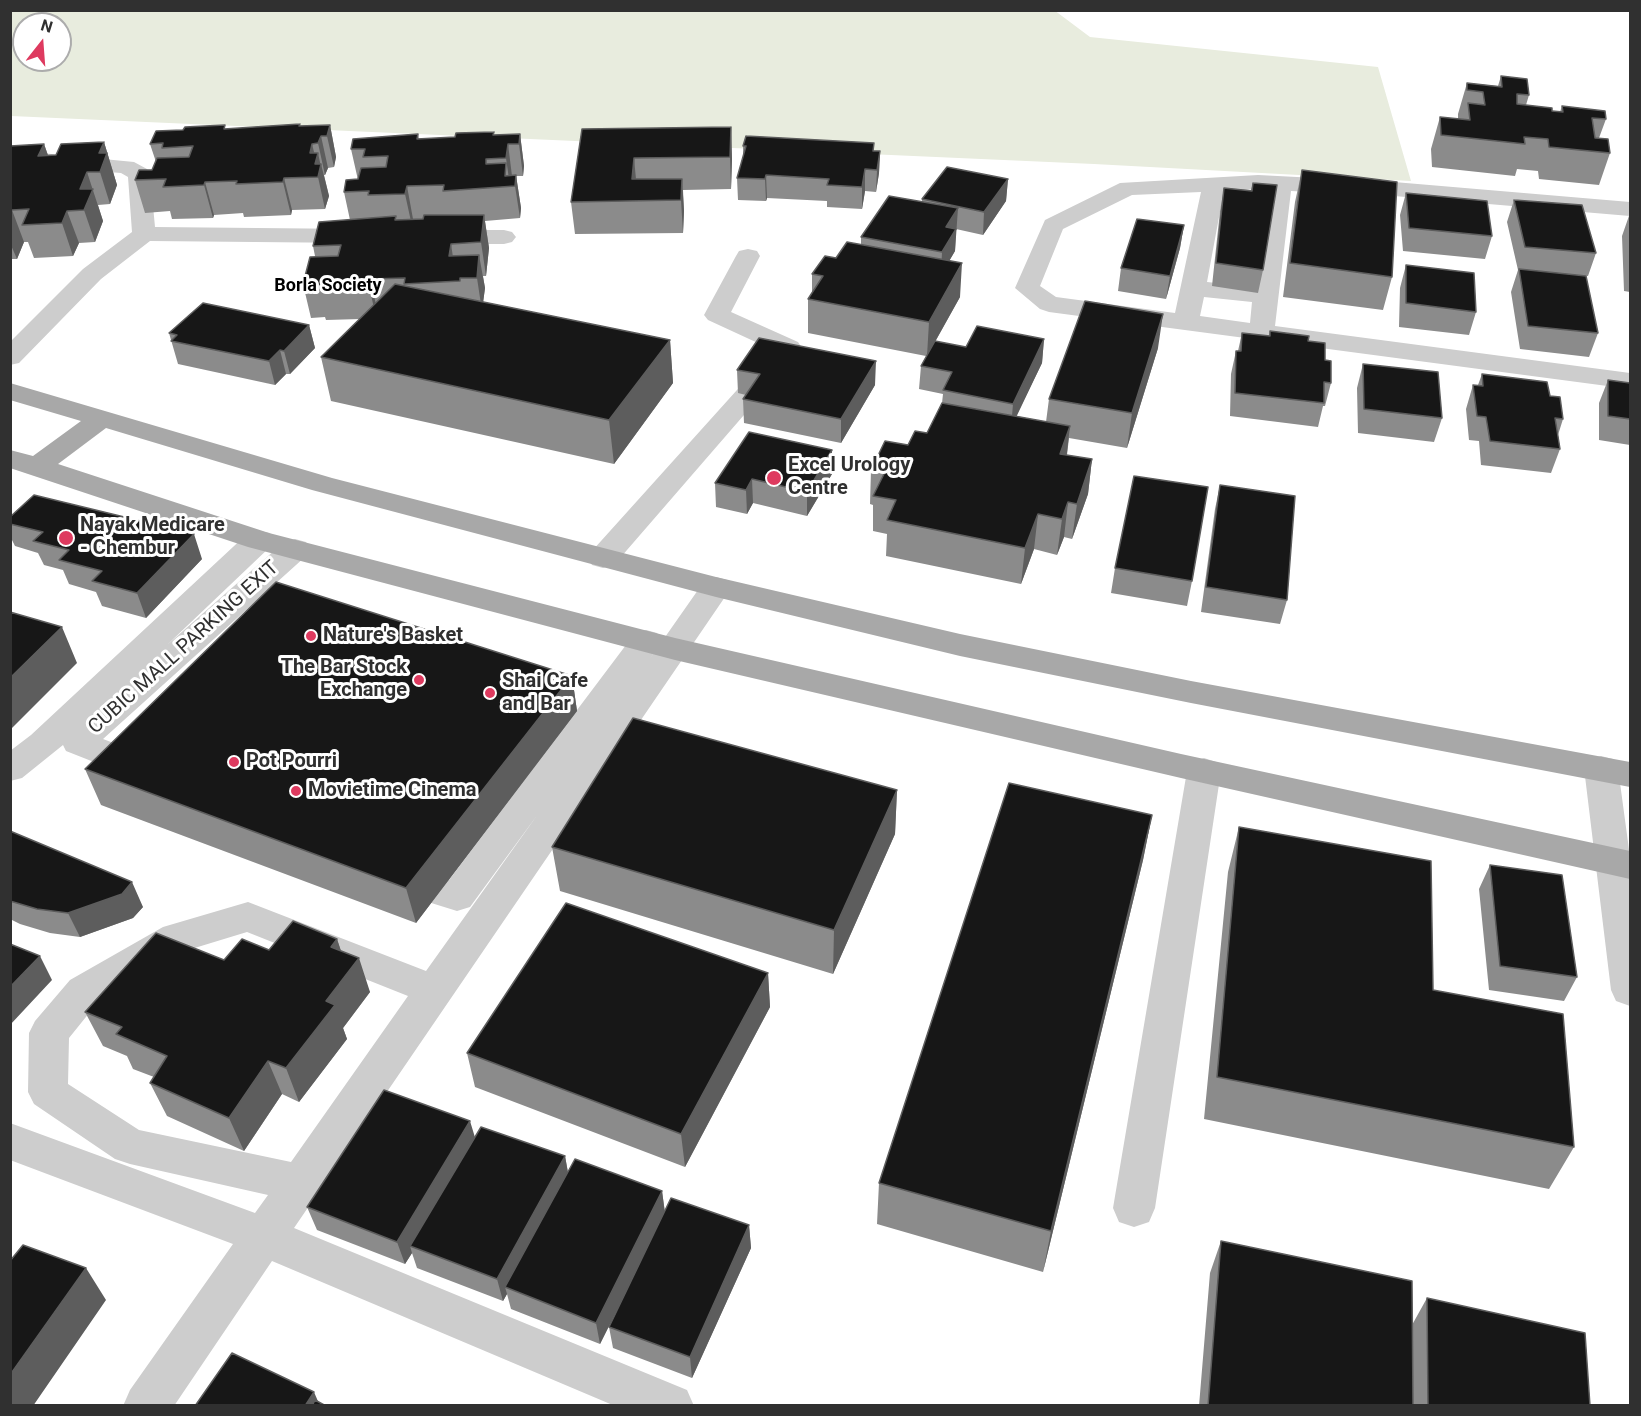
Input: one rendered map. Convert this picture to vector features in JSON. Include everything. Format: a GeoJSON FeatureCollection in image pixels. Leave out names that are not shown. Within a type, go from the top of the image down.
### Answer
{"type":"FeatureCollection","features":[{"type":"Feature","properties":{"kind":"main road"},"geometry":{"type":"LineString","coordinates":[[10,391],[322,484],[716,587],[960,645],[1110,676],[1616,771]]}},
{"type":"Feature","properties":{"kind":"main road"},"geometry":{"type":"LineString","coordinates":[[24,462],[102,418]]}},
{"type":"Feature","properties":{"kind":"main road"},"geometry":{"type":"LineString","coordinates":[[24,462],[259,540],[661,645],[1204,771],[1622,864]]}},
{"type":"Feature","properties":{"kind":"street"},"geometry":{"type":"LineString","coordinates":[[10,157],[126,167],[139,174],[144,234]]}},
{"type":"Feature","properties":{"kind":"street"},"geometry":{"type":"LineString","coordinates":[[1630,209],[1394,189],[1264,200],[1128,188],[1053,225],[1027,288],[1049,304],[1630,381]]}},
{"type":"Feature","properties":{"kind":"street"},"geometry":{"type":"LineString","coordinates":[[1212,194],[1264,200]]}},
{"type":"Feature","properties":{"kind":"street"},"geometry":{"type":"LineString","coordinates":[[1186,323],[1212,194]]}},
{"type":"Feature","properties":{"kind":"street"},"geometry":{"type":"LineString","coordinates":[[1261,333],[1265,296],[1264,200]]}},
{"type":"Feature","properties":{"kind":"street"},"geometry":{"type":"LineString","coordinates":[[10,357],[92,274],[144,234],[376,236]]}},
{"type":"Feature","properties":{"kind":"street"},"geometry":{"type":"LineString","coordinates":[[423,236],[504,237]]}},
{"type":"Feature","properties":{"kind":"street"},"geometry":{"type":"LineString","coordinates":[[603,558],[789,348],[717,315],[748,256]]}},
{"type":"Feature","properties":{"kind":"street"},"geometry":{"type":"LineString","coordinates":[[1193,288],[1265,296]]}},
{"type":"Feature","properties":{"kind":"street"},"geometry":{"type":"LineString","coordinates":[[10,769],[43,744],[259,540]]}},
{"type":"Feature","properties":{"kind":"street","name":"CUBIC MALL PARKING EXIT"},"geometry":{"type":"LineString","coordinates":[[150,771],[78,742],[295,549]]}},
{"type":"Feature","properties":{"kind":"street"},"geometry":{"type":"LineString","coordinates":[[425,886],[458,897],[661,645],[716,587]]}},
{"type":"Feature","properties":{"kind":"street"},"geometry":{"type":"LineString","coordinates":[[146,1406],[637,699],[661,645]]}},
{"type":"Feature","properties":{"kind":"street"},"geometry":{"type":"LineString","coordinates":[[1134,1208],[1204,771]]}},
{"type":"Feature","properties":{"kind":"street"},"geometry":{"type":"LineString","coordinates":[[1616,771],[1630,990]]}},
{"type":"Feature","properties":{"kind":"street"},"geometry":{"type":"LineString","coordinates":[[300,1182],[130,1146],[48,1092],[49,1033],[84,991],[176,938],[248,917],[434,990]]}},
{"type":"Feature","properties":{"kind":"street"},"geometry":{"type":"LineString","coordinates":[[10,1142],[263,1236],[671,1406]]}},
{"type":"Feature","properties":{"kind":"shaded area"},"geometry":{"type":"Polygon","coordinates":[[[1054,10],[1090,37],[1378,67],[1411,181],[1094,164],[11,116],[11,11],[1054,10]]]}},
{"type":"Feature","properties":{"kind":"building"},"geometry":{"type":"Polygon","coordinates":[[[1501,76],[1527,79],[1529,95],[1517,94],[1517,104],[1552,108],[1552,111],[1563,112],[1562,106],[1605,111],[1606,119],[1592,118],[1595,138],[1608,139],[1610,153],[1549,147],[1548,139],[1524,137],[1525,144],[1441,135],[1440,117],[1470,120],[1468,103],[1485,105],[1483,92],[1467,90],[1467,83],[1502,87],[1501,76]]]}},
{"type":"Feature","properties":{"kind":"building"},"geometry":{"type":"Polygon","coordinates":[[[300,124],[299,126],[330,125],[327,136],[321,136],[318,143],[312,144],[310,153],[318,153],[315,164],[321,164],[318,177],[284,178],[283,182],[236,184],[237,181],[205,182],[204,185],[163,187],[166,179],[135,180],[139,170],[152,170],[157,158],[189,157],[193,146],[162,148],[163,143],[150,144],[156,131],[225,125],[224,129],[300,124]]]}},
{"type":"Feature","properties":{"kind":"building"},"geometry":{"type":"Polygon","coordinates":[[[731,127],[730,157],[634,158],[632,179],[682,179],[681,200],[571,202],[582,129],[731,127]]]}},
{"type":"Feature","properties":{"kind":"building"},"geometry":{"type":"Polygon","coordinates":[[[494,132],[493,135],[520,134],[519,144],[508,144],[506,158],[486,159],[486,164],[506,163],[505,176],[516,175],[515,186],[443,191],[444,185],[407,186],[405,194],[368,195],[369,191],[344,192],[346,180],[358,179],[361,168],[386,167],[388,156],[363,157],[365,149],[351,149],[353,139],[418,134],[417,139],[455,137],[456,133],[494,132]]]}},
{"type":"Feature","properties":{"kind":"building"},"geometry":{"type":"Polygon","coordinates":[[[746,136],[874,143],[873,151],[880,151],[877,170],[865,169],[862,187],[827,185],[829,179],[766,175],[765,179],[737,178],[746,146],[743,146],[746,136]]]}},
{"type":"Feature","properties":{"kind":"building"},"geometry":{"type":"Polygon","coordinates":[[[104,142],[99,153],[107,153],[100,172],[87,172],[80,189],[93,189],[84,210],[67,211],[62,223],[22,225],[29,209],[10,212],[10,146],[44,144],[38,156],[56,155],[61,144],[104,142]]]}},
{"type":"Feature","properties":{"kind":"building"},"geometry":{"type":"Polygon","coordinates":[[[947,167],[1008,179],[984,212],[922,199],[947,167]]]}},
{"type":"Feature","properties":{"kind":"building"},"geometry":{"type":"Polygon","coordinates":[[[1302,170],[1397,182],[1392,277],[1290,263],[1302,170]]]}},
{"type":"Feature","properties":{"kind":"building"},"geometry":{"type":"Polygon","coordinates":[[[1253,183],[1277,185],[1263,270],[1216,263],[1224,188],[1252,191],[1253,183]]]}},
{"type":"Feature","properties":{"kind":"building"},"geometry":{"type":"Polygon","coordinates":[[[1406,193],[1487,201],[1492,236],[1409,228],[1406,193]]]}},
{"type":"Feature","properties":{"kind":"building"},"geometry":{"type":"Polygon","coordinates":[[[889,196],[958,208],[946,227],[956,229],[942,252],[861,237],[889,196]]]}},
{"type":"Feature","properties":{"kind":"building"},"geometry":{"type":"Polygon","coordinates":[[[1514,200],[1582,205],[1596,253],[1525,247],[1514,200]]]}},
{"type":"Feature","properties":{"kind":"building"},"geometry":{"type":"Polygon","coordinates":[[[424,215],[484,215],[481,242],[451,244],[449,256],[479,255],[477,278],[404,284],[405,278],[370,279],[369,285],[318,287],[318,284],[303,284],[310,257],[338,256],[341,245],[313,246],[319,222],[396,216],[395,220],[423,219],[424,215]]]}},
{"type":"Feature","properties":{"kind":"building"},"geometry":{"type":"Polygon","coordinates":[[[1137,219],[1184,225],[1170,276],[1121,268],[1137,219]]]}},
{"type":"Feature","properties":{"kind":"building"},"geometry":{"type":"Polygon","coordinates":[[[847,242],[962,263],[929,322],[808,299],[823,276],[812,274],[825,256],[836,258],[847,242]]]}},
{"type":"Feature","properties":{"kind":"building"},"geometry":{"type":"Polygon","coordinates":[[[1406,265],[1474,273],[1476,312],[1406,303],[1406,265]]]}},
{"type":"Feature","properties":{"kind":"building"},"geometry":{"type":"Polygon","coordinates":[[[1519,269],[1586,276],[1598,333],[1528,326],[1519,269]]]}},
{"type":"Feature","properties":{"kind":"building"},"geometry":{"type":"Polygon","coordinates":[[[395,284],[670,340],[609,420],[321,357],[395,284]]]}},
{"type":"Feature","properties":{"kind":"building"},"geometry":{"type":"Polygon","coordinates":[[[1085,301],[1163,314],[1132,413],[1049,399],[1085,301]]]}},
{"type":"Feature","properties":{"kind":"building"},"geometry":{"type":"Polygon","coordinates":[[[203,303],[309,325],[284,351],[280,350],[269,361],[171,341],[177,335],[169,333],[203,303]]]}},
{"type":"Feature","properties":{"kind":"building"},"geometry":{"type":"Polygon","coordinates":[[[977,326],[1044,339],[1013,404],[943,390],[952,372],[921,366],[935,341],[966,347],[977,326]]]}},
{"type":"Feature","properties":{"kind":"building"},"geometry":{"type":"Polygon","coordinates":[[[1270,331],[1309,336],[1308,341],[1325,343],[1325,360],[1331,361],[1331,383],[1324,382],[1324,403],[1235,393],[1236,351],[1241,351],[1242,333],[1270,336],[1270,331]]]}},
{"type":"Feature","properties":{"kind":"building"},"geometry":{"type":"Polygon","coordinates":[[[759,338],[876,361],[841,419],[743,399],[760,374],[737,370],[759,338]]]}},
{"type":"Feature","properties":{"kind":"building"},"geometry":{"type":"Polygon","coordinates":[[[1363,364],[1438,372],[1442,418],[1364,409],[1363,364]]]}},
{"type":"Feature","properties":{"kind":"building"},"geometry":{"type":"Polygon","coordinates":[[[1482,374],[1547,382],[1550,396],[1560,397],[1563,419],[1555,418],[1560,449],[1490,441],[1486,417],[1477,416],[1473,385],[1483,386],[1482,374]]]}},
{"type":"Feature","properties":{"kind":"building"},"geometry":{"type":"Polygon","coordinates":[[[1608,380],[1630,383],[1630,419],[1608,416],[1608,380]]]}},
{"type":"Feature","properties":{"kind":"building"},"geometry":{"type":"Polygon","coordinates":[[[942,403],[1070,426],[1060,454],[1092,459],[1077,504],[1068,502],[1062,519],[1038,514],[1025,548],[887,520],[896,500],[873,496],[885,472],[871,470],[885,441],[908,445],[915,431],[927,433],[942,403]]]}},
{"type":"Feature","properties":{"kind":"building"},"geometry":{"type":"Polygon","coordinates":[[[749,432],[832,450],[807,492],[752,479],[746,490],[715,483],[749,432]]]}},
{"type":"Feature","properties":{"kind":"building"},"geometry":{"type":"Polygon","coordinates":[[[1134,476],[1208,487],[1192,581],[1115,568],[1134,476]]]}},
{"type":"Feature","properties":{"kind":"building"},"geometry":{"type":"Polygon","coordinates":[[[1220,485],[1295,496],[1287,600],[1206,587],[1220,485]]]}},
{"type":"Feature","properties":{"kind":"building"},"geometry":{"type":"Polygon","coordinates":[[[34,495],[194,534],[137,593],[92,581],[102,571],[59,560],[69,550],[33,541],[43,532],[10,524],[10,517],[34,495]]]}},
{"type":"Feature","properties":{"kind":"building"},"geometry":{"type":"Polygon","coordinates":[[[276,582],[572,676],[406,888],[85,769],[276,582]]]}},
{"type":"Feature","properties":{"kind":"building"},"geometry":{"type":"Polygon","coordinates":[[[10,612],[62,627],[10,678],[10,612]]]}},
{"type":"Feature","properties":{"kind":"building"},"geometry":{"type":"Polygon","coordinates":[[[633,718],[897,790],[834,930],[552,847],[633,718]]]}},
{"type":"Feature","properties":{"kind":"building"},"geometry":{"type":"Polygon","coordinates":[[[1009,783],[1152,815],[1051,1231],[879,1183],[1009,783]]]}},
{"type":"Feature","properties":{"kind":"building"},"geometry":{"type":"Polygon","coordinates":[[[1239,827],[1431,861],[1433,990],[1563,1014],[1574,1147],[1217,1077],[1239,827]]]}},
{"type":"Feature","properties":{"kind":"building"},"geometry":{"type":"Polygon","coordinates":[[[10,831],[132,882],[122,894],[68,913],[37,909],[10,901],[10,831]]]}},
{"type":"Feature","properties":{"kind":"building"},"geometry":{"type":"Polygon","coordinates":[[[1490,865],[1562,875],[1577,977],[1500,966],[1490,865]]]}},
{"type":"Feature","properties":{"kind":"building"},"geometry":{"type":"Polygon","coordinates":[[[566,903],[768,973],[681,1134],[467,1053],[566,903]]]}},
{"type":"Feature","properties":{"kind":"building"},"geometry":{"type":"Polygon","coordinates":[[[293,921],[337,939],[331,947],[359,958],[326,1001],[335,1005],[286,1068],[268,1061],[229,1118],[150,1083],[167,1056],[116,1034],[122,1027],[85,1012],[156,933],[224,960],[242,939],[269,950],[293,921]]]}},
{"type":"Feature","properties":{"kind":"building"},"geometry":{"type":"Polygon","coordinates":[[[10,944],[40,956],[10,987],[10,944]]]}},
{"type":"Feature","properties":{"kind":"building"},"geometry":{"type":"Polygon","coordinates":[[[384,1090],[470,1121],[397,1242],[307,1207],[384,1090]]]}},
{"type":"Feature","properties":{"kind":"building"},"geometry":{"type":"Polygon","coordinates":[[[481,1127],[565,1156],[497,1279],[410,1246],[481,1127]]]}},
{"type":"Feature","properties":{"kind":"building"},"geometry":{"type":"Polygon","coordinates":[[[575,1159],[662,1191],[596,1323],[505,1287],[575,1159]]]}},
{"type":"Feature","properties":{"kind":"building"},"geometry":{"type":"Polygon","coordinates":[[[671,1198],[749,1225],[690,1357],[609,1327],[671,1198]]]}},
{"type":"Feature","properties":{"kind":"building"},"geometry":{"type":"Polygon","coordinates":[[[1221,1241],[1412,1281],[1413,1406],[1208,1406],[1221,1241]]]}},
{"type":"Feature","properties":{"kind":"building"},"geometry":{"type":"Polygon","coordinates":[[[23,1245],[86,1268],[10,1375],[10,1261],[23,1245]]]}},
{"type":"Feature","properties":{"kind":"building"},"geometry":{"type":"Polygon","coordinates":[[[1427,1298],[1585,1333],[1590,1406],[1428,1406],[1427,1298]]]}},
{"type":"Feature","properties":{"kind":"building"},"geometry":{"type":"Polygon","coordinates":[[[232,1353],[314,1392],[305,1406],[195,1406],[232,1353]]]}},
{"type":"Feature","properties":{"kind":"building"},"geometry":{"type":"Polygon","coordinates":[[[315,1400],[326,1406],[312,1406],[315,1400]]]}},
{"type":"Feature","properties":{"kind":"place","name":"Excel Urology Centre"},"geometry":{"type":"Point","coordinates":[774,478]}},
{"type":"Feature","properties":{"kind":"place","name":"Nayak Medicare - Chembur"},"geometry":{"type":"Point","coordinates":[66,538]}},
{"type":"Feature","properties":{"kind":"place","name":"Nature's Basket"},"geometry":{"type":"Point","coordinates":[311,636]}},
{"type":"Feature","properties":{"kind":"place","name":"The Bar Stock Exchange"},"geometry":{"type":"Point","coordinates":[419,680]}},
{"type":"Feature","properties":{"kind":"place","name":"Shai Cafe and Bar"},"geometry":{"type":"Point","coordinates":[490,693]}},
{"type":"Feature","properties":{"kind":"place","name":"Pot Pourri"},"geometry":{"type":"Point","coordinates":[234,762]}},
{"type":"Feature","properties":{"kind":"place","name":"Movietime Cinema"},"geometry":{"type":"Point","coordinates":[296,791]}},
{"type":"Feature","properties":{"kind":"district","name":"Borla Society"},"geometry":{"type":"Point","coordinates":[328,286]}}]}
